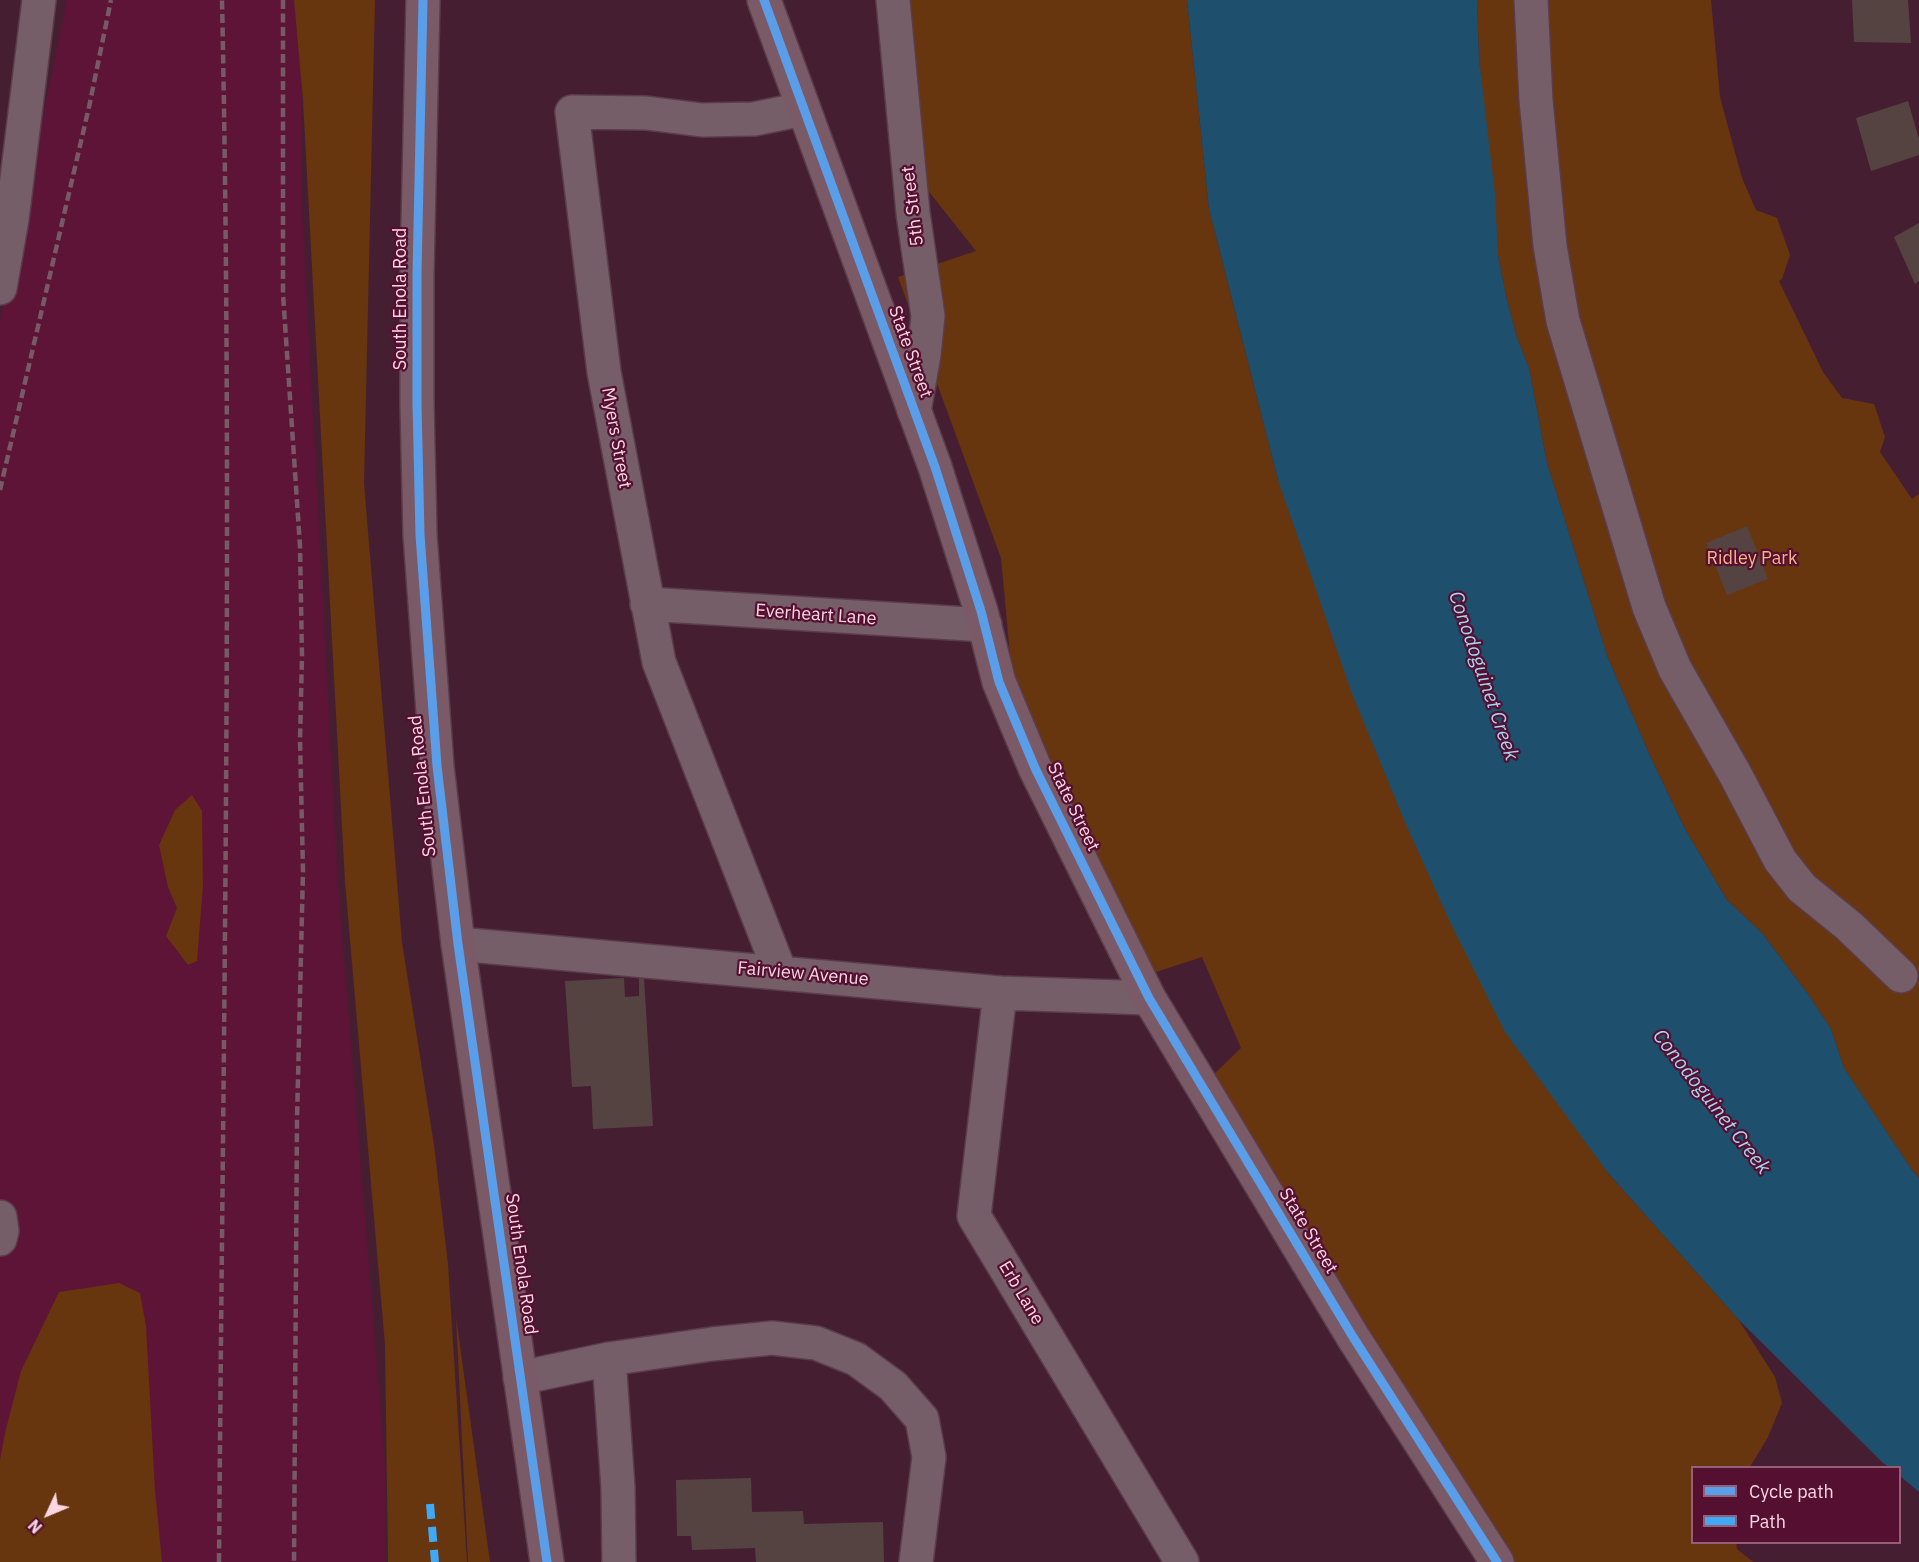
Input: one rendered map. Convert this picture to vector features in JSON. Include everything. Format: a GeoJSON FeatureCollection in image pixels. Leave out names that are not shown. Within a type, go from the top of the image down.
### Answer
{"type":"FeatureCollection","features":[{"type":"Feature","properties":{"kind":"main road","name":"South Enola Road"},"geometry":{"type":"LineString","coordinates":[[423,0],[417,273],[420,535],[437,766],[458,944],[547,1562]]}},
{"type":"Feature","properties":{"kind":"main road","name":"State Street"},"geometry":{"type":"LineString","coordinates":[[764,0],[935,467],[985,625],[999,682],[1035,768],[1149,998],[1353,1337],[1497,1562]]}},
{"type":"Feature","properties":{"kind":"street"},"geometry":{"type":"LineString","coordinates":[[0,288],[12,219],[39,0]]}},
{"type":"Feature","properties":{"kind":"street","name":"5th Street"},"geometry":{"type":"LineString","coordinates":[[893,0],[913,213],[928,316],[914,411]]}},
{"type":"Feature","properties":{"kind":"street"},"geometry":{"type":"LineString","coordinates":[[1531,0],[1536,100],[1550,246],[1563,321],[1649,607],[1675,669],[1735,774],[1780,860],[1802,888],[1902,976]]}},
{"type":"Feature","properties":{"kind":"street","name":"Myers Street"},"geometry":{"type":"LineString","coordinates":[[780,972],[659,662],[604,372],[572,112],[646,112],[702,120],[754,119],[803,109]]}},
{"type":"Feature","properties":{"kind":"street","name":"Everheart Lane"},"geometry":{"type":"LineString","coordinates":[[647,604],[985,625]]}},
{"type":"Feature","properties":{"kind":"street","name":"Fairview Avenue"},"geometry":{"type":"LineString","coordinates":[[458,944],[1000,993],[1149,998]]}},
{"type":"Feature","properties":{"kind":"street","name":"Erb Lane"},"geometry":{"type":"LineString","coordinates":[[1000,993],[974,1216],[1182,1562]]}},
{"type":"Feature","properties":{"kind":"street"},"geometry":{"type":"LineString","coordinates":[[0,1217],[2,1231],[0,1239]]}},
{"type":"Feature","properties":{"kind":"street"},"geometry":{"type":"LineString","coordinates":[[520,1378],[609,1359],[772,1338],[816,1343],[856,1359],[893,1386],[922,1419],[929,1457],[916,1562]]}},
{"type":"Feature","properties":{"kind":"street"},"geometry":{"type":"LineString","coordinates":[[609,1359],[618,1488],[619,1562]]}},
{"type":"Feature","properties":{"kind":"shaded area"},"geometry":{"type":"Polygon","coordinates":[[[67,0],[302,0],[301,188],[338,884],[385,1463],[385,1562],[0,1562],[0,321],[67,0]]]}},
{"type":"Feature","properties":{"kind":"green space"},"geometry":{"type":"Polygon","coordinates":[[[294,0],[375,0],[364,483],[402,942],[434,1145],[448,1264],[467,1562],[388,1562],[385,1345],[345,882],[303,100],[294,0]]]}},
{"type":"Feature","properties":{"kind":"green space"},"geometry":{"type":"Polygon","coordinates":[[[909,0],[1187,0],[1209,209],[1278,480],[1608,1173],[1738,1319],[1775,1377],[1782,1403],[1768,1437],[1751,1466],[1691,1466],[1691,1544],[1736,1544],[1737,1549],[1753,1562],[1506,1562],[1211,1077],[1241,1048],[1202,957],[1150,974],[1012,677],[1001,558],[898,277],[976,251],[907,164],[909,0]]]}},
{"type":"Feature","properties":{"kind":"green space","name":"Ridley Park"},"geometry":{"type":"Polygon","coordinates":[[[1477,0],[1711,0],[1720,97],[1742,178],[1756,210],[1777,218],[1790,255],[1782,279],[1779,281],[1823,372],[1842,398],[1874,404],[1885,437],[1880,452],[1912,499],[1919,494],[1919,1178],[1844,1068],[1831,1029],[1808,994],[1762,933],[1727,900],[1685,829],[1651,758],[1608,658],[1547,463],[1529,368],[1517,338],[1506,296],[1498,255],[1479,59],[1477,0]]]}},
{"type":"Feature","properties":{"kind":"green space"},"geometry":{"type":"Polygon","coordinates":[[[192,795],[202,811],[203,886],[197,961],[188,965],[166,936],[177,908],[168,887],[159,845],[175,810],[192,795]]]}},
{"type":"Feature","properties":{"kind":"green space"},"geometry":{"type":"Polygon","coordinates":[[[119,1283],[140,1293],[146,1326],[155,1490],[162,1562],[0,1562],[0,1460],[21,1371],[59,1292],[119,1283]]]}},
{"type":"Feature","properties":{"kind":"green space"},"geometry":{"type":"Polygon","coordinates":[[[456,1317],[490,1562],[468,1562],[456,1317]]]}},
{"type":"Feature","properties":{"kind":"water","name":"Conodoguinet Creek"},"geometry":{"type":"Polygon","coordinates":[[[1187,0],[1477,0],[1479,59],[1495,194],[1498,255],[1506,296],[1517,338],[1529,368],[1547,463],[1608,658],[1651,758],[1685,829],[1727,900],[1762,933],[1808,994],[1831,1029],[1844,1068],[1919,1178],[1919,1492],[1901,1477],[1901,1466],[1888,1466],[1883,1463],[1738,1319],[1608,1173],[1505,1032],[1450,922],[1404,820],[1351,691],[1278,480],[1209,209],[1187,0]]]}},
{"type":"Feature","properties":{"kind":"building"},"geometry":{"type":"Polygon","coordinates":[[[1852,0],[1908,0],[1911,43],[1854,42],[1852,0]]]}},
{"type":"Feature","properties":{"kind":"building"},"geometry":{"type":"Polygon","coordinates":[[[1908,101],[1919,139],[1919,155],[1871,171],[1856,118],[1908,101]]]}},
{"type":"Feature","properties":{"kind":"building"},"geometry":{"type":"Polygon","coordinates":[[[1919,223],[1919,281],[1915,284],[1894,237],[1919,223]]]}},
{"type":"Feature","properties":{"kind":"building"},"geometry":{"type":"Polygon","coordinates":[[[1747,526],[1768,579],[1727,595],[1706,543],[1747,526]]]}},
{"type":"Feature","properties":{"kind":"building"},"geometry":{"type":"Polygon","coordinates":[[[624,978],[625,997],[639,996],[639,978],[644,978],[653,1126],[593,1129],[591,1086],[572,1087],[565,981],[624,978]]]}},
{"type":"Feature","properties":{"kind":"building"},"geometry":{"type":"Polygon","coordinates":[[[751,1478],[752,1512],[803,1511],[804,1524],[883,1522],[884,1562],[756,1562],[755,1548],[692,1550],[691,1536],[677,1536],[676,1480],[751,1478]]]}},
{"type":"Feature","properties":{"kind":"railway"},"geometry":{"type":"LineString","coordinates":[[0,490],[89,107],[111,0]]}},
{"type":"Feature","properties":{"kind":"railway"},"geometry":{"type":"LineString","coordinates":[[219,1562],[227,585],[222,0]]}},
{"type":"Feature","properties":{"kind":"railway"},"geometry":{"type":"LineString","coordinates":[[283,0],[283,294],[300,546],[302,656],[300,740],[303,871],[297,1120],[294,1562]]}},
{"type":"Feature","properties":{"kind":"marked path"},"geometry":{"type":"LineString","coordinates":[[430,1504],[435,1562]]}},
{"type":"Feature","properties":{"kind":"cycle path"},"geometry":{"type":"LineString","coordinates":[[423,0],[417,273],[417,404],[420,535],[437,766],[458,944],[547,1562]]}},
{"type":"Feature","properties":{"kind":"cycle path"},"geometry":{"type":"LineString","coordinates":[[764,0],[935,467],[981,611],[999,682],[1035,768],[1149,998],[1353,1337],[1497,1562]]}}]}
